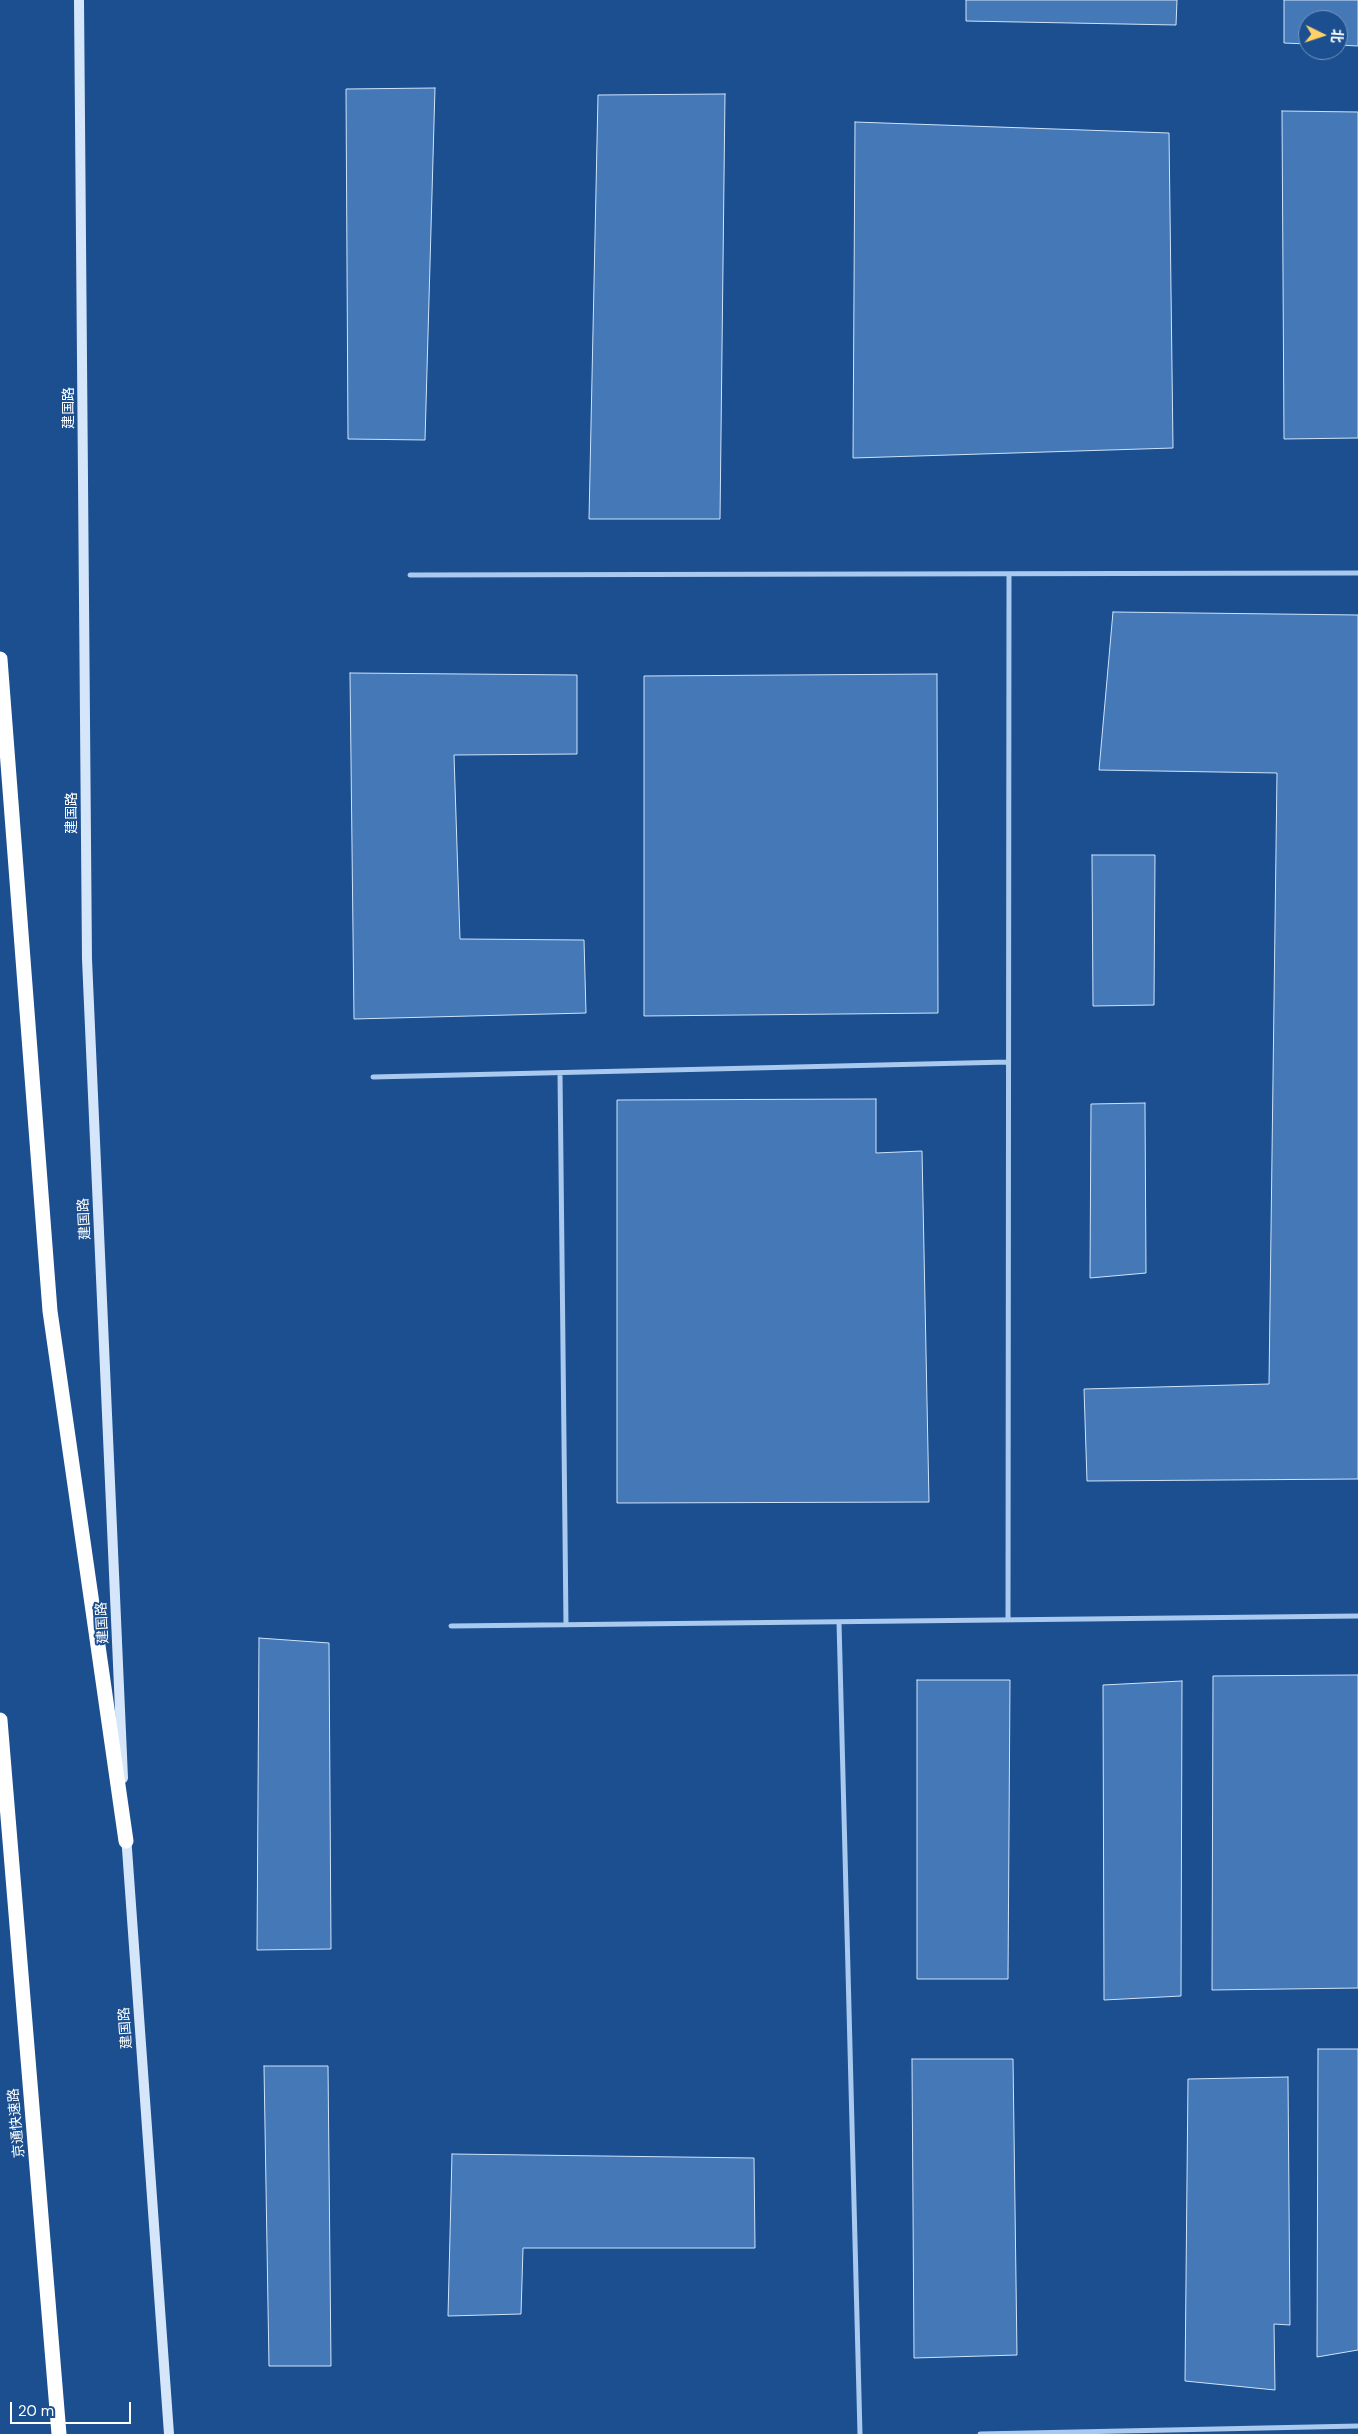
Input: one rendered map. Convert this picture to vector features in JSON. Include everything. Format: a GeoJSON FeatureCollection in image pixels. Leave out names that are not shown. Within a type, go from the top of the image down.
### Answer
{"type":"FeatureCollection","features":[{"type":"Feature","properties":{"kind":"highway"},"geometry":{"type":"LineString","coordinates":[[0,659],[50,1311],[126,1841]]}},
{"type":"Feature","properties":{"kind":"highway","name":"京通快速路"},"geometry":{"type":"LineString","coordinates":[[0,1720],[59,2434]]}},
{"type":"Feature","properties":{"kind":"main road","name":"建国路"},"geometry":{"type":"LineString","coordinates":[[79,0],[87,959],[126,1841],[170,2434]]}},
{"type":"Feature","properties":{"kind":"street"},"geometry":{"type":"LineString","coordinates":[[410,575],[1358,573]]}},
{"type":"Feature","properties":{"kind":"street"},"geometry":{"type":"LineString","coordinates":[[1008,1620],[1009,574]]}},
{"type":"Feature","properties":{"kind":"street"},"geometry":{"type":"LineString","coordinates":[[373,1077],[1008,1062]]}},
{"type":"Feature","properties":{"kind":"street"},"geometry":{"type":"LineString","coordinates":[[560,1073],[566,1625]]}},
{"type":"Feature","properties":{"kind":"street"},"geometry":{"type":"LineString","coordinates":[[451,1626],[1358,1616]]}},
{"type":"Feature","properties":{"kind":"street"},"geometry":{"type":"LineString","coordinates":[[839,1622],[860,2434]]}},
{"type":"Feature","properties":{"kind":"street"},"geometry":{"type":"LineString","coordinates":[[980,2434],[1358,2426]]}},
{"type":"Feature","properties":{"kind":"building"},"geometry":{"type":"Polygon","coordinates":[[[966,0],[1177,0],[1176,25],[966,21],[966,0]]]}},
{"type":"Feature","properties":{"kind":"building"},"geometry":{"type":"Polygon","coordinates":[[[1284,0],[1358,0],[1358,46],[1348,46],[1348,10],[1298,10],[1298,44],[1284,43],[1284,0]]]}},
{"type":"Feature","properties":{"kind":"building"},"geometry":{"type":"Polygon","coordinates":[[[435,88],[425,440],[348,439],[346,89],[435,88]]]}},
{"type":"Feature","properties":{"kind":"building"},"geometry":{"type":"Polygon","coordinates":[[[725,94],[720,519],[589,519],[598,95],[725,94]]]}},
{"type":"Feature","properties":{"kind":"building"},"geometry":{"type":"Polygon","coordinates":[[[1282,111],[1358,112],[1358,438],[1284,439],[1282,111]]]}},
{"type":"Feature","properties":{"kind":"building"},"geometry":{"type":"Polygon","coordinates":[[[855,122],[1169,133],[1173,448],[853,458],[855,122]]]}},
{"type":"Feature","properties":{"kind":"building"},"geometry":{"type":"Polygon","coordinates":[[[1113,612],[1358,615],[1358,1479],[1087,1481],[1084,1389],[1269,1384],[1277,773],[1099,770],[1113,612]]]}},
{"type":"Feature","properties":{"kind":"building"},"geometry":{"type":"Polygon","coordinates":[[[350,673],[577,675],[577,754],[454,755],[460,939],[584,940],[586,1013],[354,1019],[350,673]]]}},
{"type":"Feature","properties":{"kind":"building"},"geometry":{"type":"Polygon","coordinates":[[[937,674],[938,1013],[644,1016],[644,676],[937,674]]]}},
{"type":"Feature","properties":{"kind":"building"},"geometry":{"type":"Polygon","coordinates":[[[1092,855],[1155,855],[1154,1005],[1093,1006],[1092,855]]]}},
{"type":"Feature","properties":{"kind":"building"},"geometry":{"type":"Polygon","coordinates":[[[876,1099],[876,1153],[922,1151],[929,1502],[617,1503],[617,1100],[876,1099]]]}},
{"type":"Feature","properties":{"kind":"building"},"geometry":{"type":"Polygon","coordinates":[[[1145,1103],[1146,1273],[1090,1278],[1091,1104],[1145,1103]]]}},
{"type":"Feature","properties":{"kind":"building"},"geometry":{"type":"Polygon","coordinates":[[[259,1638],[329,1643],[331,1949],[257,1950],[259,1638]]]}},
{"type":"Feature","properties":{"kind":"building"},"geometry":{"type":"Polygon","coordinates":[[[1358,1675],[1358,1988],[1212,1990],[1213,1676],[1358,1675]]]}},
{"type":"Feature","properties":{"kind":"building"},"geometry":{"type":"Polygon","coordinates":[[[917,1680],[1010,1680],[1008,1979],[917,1979],[917,1680]]]}},
{"type":"Feature","properties":{"kind":"building"},"geometry":{"type":"Polygon","coordinates":[[[1182,1681],[1181,1996],[1104,2000],[1103,1685],[1182,1681]]]}},
{"type":"Feature","properties":{"kind":"building"},"geometry":{"type":"Polygon","coordinates":[[[1318,2049],[1358,2049],[1358,2350],[1317,2357],[1318,2049]]]}},
{"type":"Feature","properties":{"kind":"building"},"geometry":{"type":"Polygon","coordinates":[[[912,2059],[1013,2059],[1017,2355],[914,2358],[912,2059]]]}},
{"type":"Feature","properties":{"kind":"building"},"geometry":{"type":"Polygon","coordinates":[[[264,2066],[328,2066],[331,2366],[269,2366],[264,2066]]]}},
{"type":"Feature","properties":{"kind":"building"},"geometry":{"type":"Polygon","coordinates":[[[1288,2077],[1290,2325],[1274,2324],[1275,2390],[1185,2381],[1188,2079],[1288,2077]]]}},
{"type":"Feature","properties":{"kind":"building"},"geometry":{"type":"Polygon","coordinates":[[[452,2154],[754,2158],[755,2248],[523,2248],[521,2314],[448,2316],[452,2154]]]}}]}
